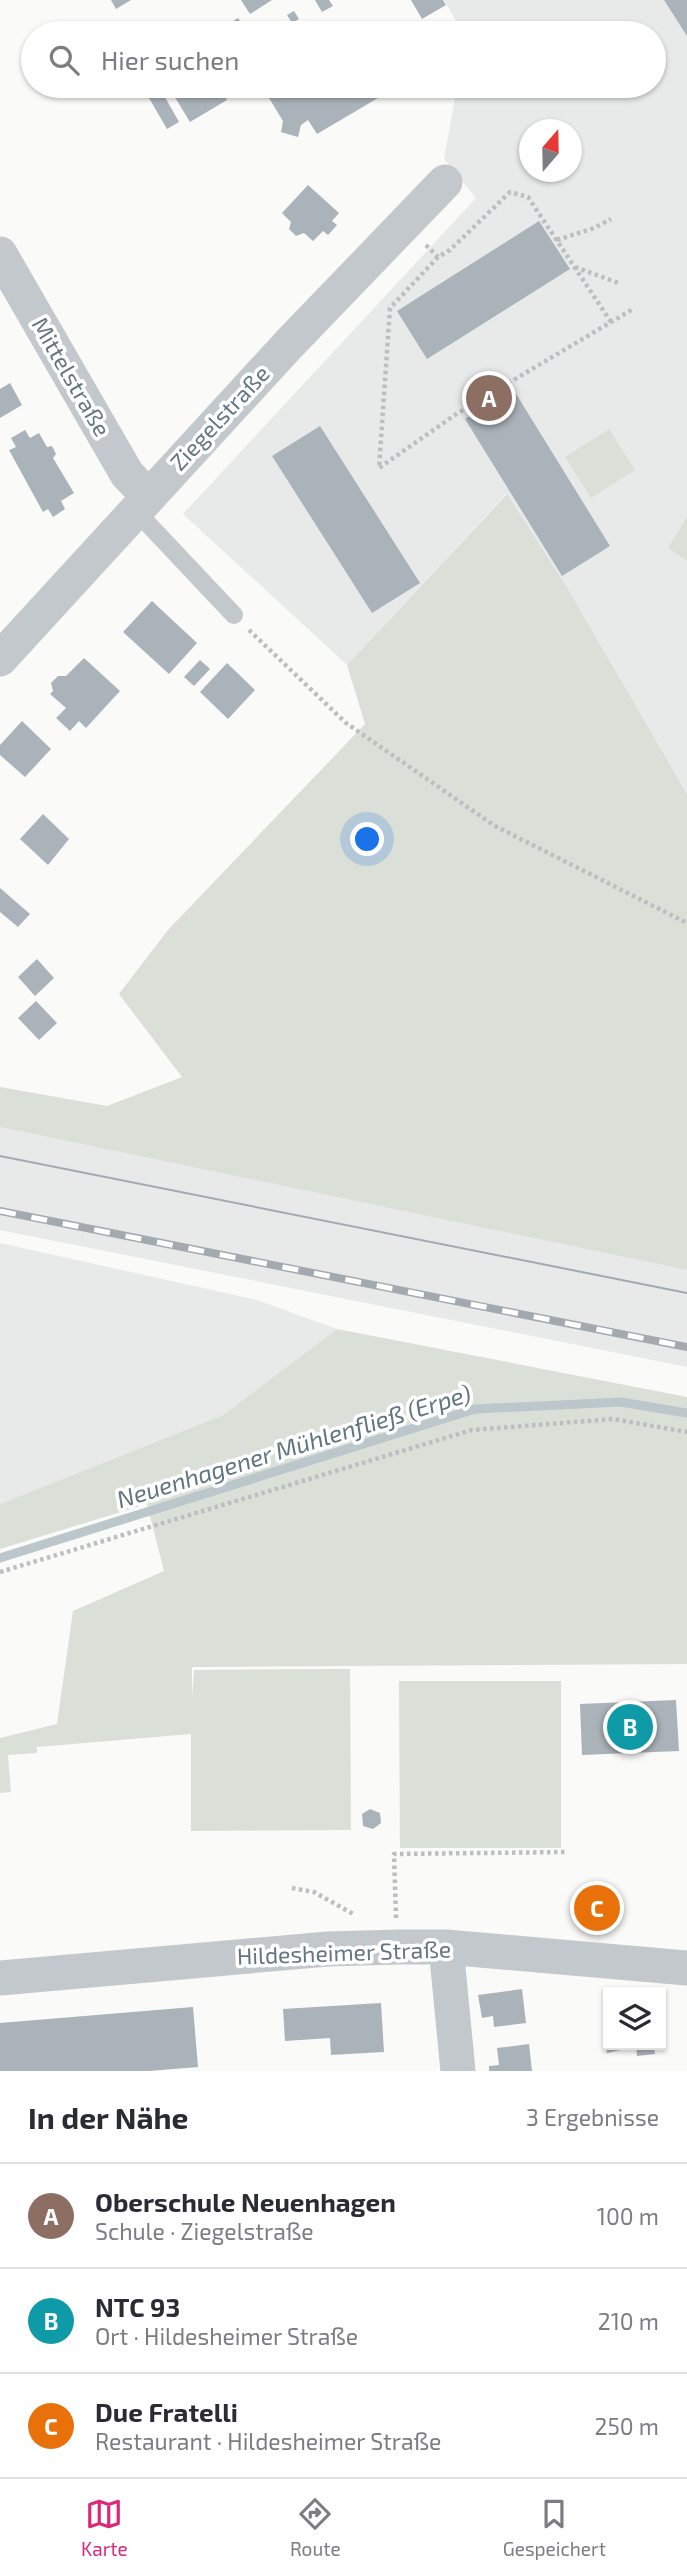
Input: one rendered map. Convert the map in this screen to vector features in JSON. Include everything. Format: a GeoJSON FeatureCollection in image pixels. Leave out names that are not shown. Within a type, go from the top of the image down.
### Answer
{"type":"FeatureCollection","features":[{"type":"Feature","properties":{"kind":"street","name":"Ziegelstraße"},"geometry":{"type":"LineString","coordinates":[[0,659],[141,503],[444,182]]}},
{"type":"Feature","properties":{"kind":"street","name":"Mittelstraße"},"geometry":{"type":"LineString","coordinates":[[0,254],[128,474],[141,503]]}},
{"type":"Feature","properties":{"kind":"street","name":"Hildesheimer Straße"},"geometry":{"type":"LineString","coordinates":[[0,1978],[328,1949],[446,1947],[687,1968]]}},
{"type":"Feature","properties":{"kind":"street"},"geometry":{"type":"LineString","coordinates":[[446,1947],[458,2071]]}},
{"type":"Feature","properties":{"kind":"lane"},"geometry":{"type":"LineString","coordinates":[[141,503],[233,615]]}},
{"type":"Feature","properties":{"kind":"path"},"geometry":{"type":"LineString","coordinates":[[611,322],[528,197],[510,192],[450,250],[438,257],[390,308],[379,468],[458,413],[633,309]]}},
{"type":"Feature","properties":{"kind":"path"},"geometry":{"type":"LineString","coordinates":[[557,240],[594,228],[611,219]]}},
{"type":"Feature","properties":{"kind":"path"},"geometry":{"type":"LineString","coordinates":[[574,267],[621,284]]}},
{"type":"Feature","properties":{"kind":"path"},"geometry":{"type":"LineString","coordinates":[[233,615],[346,723],[495,826],[687,923]]}},
{"type":"Feature","properties":{"kind":"path"},"geometry":{"type":"LineString","coordinates":[[0,1572],[472,1430],[613,1419],[687,1432]]}},
{"type":"Feature","properties":{"kind":"path"},"geometry":{"type":"LineString","coordinates":[[385,1920],[397,1921],[394,1854],[567,1852]]}},
{"type":"Feature","properties":{"kind":"path"},"geometry":{"type":"LineString","coordinates":[[292,1888],[314,1892],[360,1918]]}},
{"type":"Feature","properties":{"kind":"shaded area"},"geometry":{"type":"Polygon","coordinates":[[[444,0],[687,0],[687,794],[568,589],[506,494],[347,665],[183,514],[476,198],[444,159],[455,98],[666,98],[666,21],[456,21],[444,0]]]}},
{"type":"Feature","properties":{"kind":"shaded area"},"geometry":{"type":"Polygon","coordinates":[[[609,429],[635,470],[591,498],[565,457],[609,429]]]}},
{"type":"Feature","properties":{"kind":"shaded area"},"geometry":{"type":"Polygon","coordinates":[[[507,494],[568,589],[687,794],[687,1270],[0,1127],[0,1087],[107,1106],[182,1077],[119,994],[168,930],[365,724],[347,665],[507,494]]]}},
{"type":"Feature","properties":{"kind":"shaded area"},"geometry":{"type":"Polygon","coordinates":[[[687,517],[687,561],[668,548],[687,517]]]}},
{"type":"Feature","properties":{"kind":"shaded area"},"geometry":{"type":"Polygon","coordinates":[[[0,1127],[687,1270],[687,1367],[0,1230],[0,1127]]]}},
{"type":"Feature","properties":{"kind":"shaded area"},"geometry":{"type":"Polygon","coordinates":[[[0,1243],[257,1300],[337,1329],[223,1415],[0,1504],[0,1243]]]}},
{"type":"Feature","properties":{"kind":"shaded area"},"geometry":{"type":"Polygon","coordinates":[[[337,1329],[687,1397],[687,1664],[192,1667],[192,1698],[194,1670],[350,1669],[351,1830],[191,1831],[191,1734],[37,1747],[37,1753],[8,1755],[11,1792],[0,1793],[0,1738],[57,1724],[73,1611],[164,1571],[147,1504],[0,1549],[0,1504],[223,1415],[337,1329]]]}},
{"type":"Feature","properties":{"kind":"shaded area"},"geometry":{"type":"Polygon","coordinates":[[[399,1681],[561,1681],[561,1848],[400,1848],[399,1681]]]}},
{"type":"Feature","properties":{"kind":"building"},"geometry":{"type":"Polygon","coordinates":[[[111,0],[131,0],[116,9],[111,0]]]}},
{"type":"Feature","properties":{"kind":"building"},"geometry":{"type":"Polygon","coordinates":[[[241,0],[272,0],[250,14],[241,0]]]}},
{"type":"Feature","properties":{"kind":"building"},"geometry":{"type":"Polygon","coordinates":[[[315,0],[329,0],[333,6],[322,12],[315,0]]]}},
{"type":"Feature","properties":{"kind":"building"},"geometry":{"type":"Polygon","coordinates":[[[411,0],[443,0],[446,5],[422,19],[411,0]]]}},
{"type":"Feature","properties":{"kind":"building"},"geometry":{"type":"Polygon","coordinates":[[[664,0],[687,0],[687,36],[664,0]]]}},
{"type":"Feature","properties":{"kind":"building"},"geometry":{"type":"Polygon","coordinates":[[[294,11],[299,19],[291,21],[287,15],[294,11]]]}},
{"type":"Feature","properties":{"kind":"building"},"geometry":{"type":"Polygon","coordinates":[[[149,98],[166,98],[179,122],[167,129],[149,98]]]}},
{"type":"Feature","properties":{"kind":"building"},"geometry":{"type":"Polygon","coordinates":[[[175,98],[227,100],[190,122],[175,98]]]}},
{"type":"Feature","properties":{"kind":"building"},"geometry":{"type":"Polygon","coordinates":[[[269,98],[378,98],[317,134],[308,120],[301,125],[298,137],[281,132],[283,121],[269,98]]]}},
{"type":"Feature","properties":{"kind":"building"},"geometry":{"type":"Polygon","coordinates":[[[308,185],[339,213],[332,221],[337,225],[328,235],[323,231],[313,241],[304,233],[296,236],[289,229],[291,222],[282,213],[308,185]]]}},
{"type":"Feature","properties":{"kind":"building"},"geometry":{"type":"Polygon","coordinates":[[[539,221],[570,269],[427,359],[397,311],[539,221]]]}},
{"type":"Feature","properties":{"kind":"building"},"geometry":{"type":"Polygon","coordinates":[[[10,383],[22,405],[0,418],[0,389],[10,383]]]}},
{"type":"Feature","properties":{"kind":"building"},"geometry":{"type":"Polygon","coordinates":[[[513,389],[610,546],[562,576],[465,419],[513,389]]]}},
{"type":"Feature","properties":{"kind":"building"},"geometry":{"type":"Polygon","coordinates":[[[320,426],[420,583],[372,613],[272,456],[320,426]]]}},
{"type":"Feature","properties":{"kind":"building"},"geometry":{"type":"Polygon","coordinates":[[[25,430],[30,438],[39,433],[47,447],[52,446],[56,454],[53,458],[74,493],[61,501],[65,509],[53,517],[48,509],[43,512],[9,450],[16,447],[11,438],[25,430]]]}},
{"type":"Feature","properties":{"kind":"building"},"geometry":{"type":"Polygon","coordinates":[[[152,601],[197,643],[169,674],[123,632],[152,601]]]}},
{"type":"Feature","properties":{"kind":"building"},"geometry":{"type":"Polygon","coordinates":[[[84,658],[120,691],[86,728],[79,721],[70,731],[56,718],[66,708],[50,694],[53,691],[51,683],[58,676],[66,676],[84,658]]]}},
{"type":"Feature","properties":{"kind":"building"},"geometry":{"type":"Polygon","coordinates":[[[200,660],[210,669],[194,686],[184,677],[200,660]]]}},
{"type":"Feature","properties":{"kind":"building"},"geometry":{"type":"Polygon","coordinates":[[[227,663],[255,690],[228,719],[200,692],[227,663]]]}},
{"type":"Feature","properties":{"kind":"building"},"geometry":{"type":"Polygon","coordinates":[[[22,721],[51,749],[25,777],[0,755],[0,745],[22,721]]]}},
{"type":"Feature","properties":{"kind":"building"},"geometry":{"type":"Polygon","coordinates":[[[43,814],[69,839],[48,865],[20,839],[43,814]]]}},
{"type":"Feature","properties":{"kind":"building"},"geometry":{"type":"Polygon","coordinates":[[[0,888],[30,914],[18,927],[0,912],[0,888]]]}},
{"type":"Feature","properties":{"kind":"building"},"geometry":{"type":"Polygon","coordinates":[[[37,959],[54,978],[35,996],[18,977],[37,959]]]}},
{"type":"Feature","properties":{"kind":"building"},"geometry":{"type":"Polygon","coordinates":[[[36,1001],[57,1023],[39,1040],[18,1018],[36,1001]]]}},
{"type":"Feature","properties":{"kind":"building"},"geometry":{"type":"Polygon","coordinates":[[[676,1700],[679,1751],[582,1755],[580,1704],[676,1700]]]}},
{"type":"Feature","properties":{"kind":"building"},"geometry":{"type":"Polygon","coordinates":[[[370,1809],[380,1813],[381,1823],[373,1829],[363,1826],[362,1814],[370,1809]]]}},
{"type":"Feature","properties":{"kind":"building"},"geometry":{"type":"Polygon","coordinates":[[[522,1989],[526,2023],[494,2027],[493,2016],[482,2018],[478,1995],[522,1989]]]}},
{"type":"Feature","properties":{"kind":"building"},"geometry":{"type":"Polygon","coordinates":[[[381,2003],[384,2052],[331,2055],[330,2038],[285,2041],[283,2009],[381,2003]]]}},
{"type":"Feature","properties":{"kind":"building"},"geometry":{"type":"Polygon","coordinates":[[[193,2007],[198,2067],[149,2071],[0,2071],[0,2023],[193,2007]]]}},
{"type":"Feature","properties":{"kind":"building"},"geometry":{"type":"Polygon","coordinates":[[[529,2044],[532,2071],[489,2071],[489,2066],[499,2065],[497,2048],[529,2044]]]}},
{"type":"Feature","properties":{"kind":"building"},"geometry":{"type":"Polygon","coordinates":[[[636,2050],[655,2050],[655,2054],[637,2056],[636,2050]]]}},
{"type":"Feature","properties":{"kind":"waterway","name":"Neuenhagener Mühlenfließ (Erpe)"},"geometry":{"type":"LineString","coordinates":[[0,1558],[475,1409],[621,1402],[687,1413]]}},
{"type":"Feature","properties":{"kind":"tram line"},"geometry":{"type":"LineString","coordinates":[[0,1156],[687,1293]]}},
{"type":"Feature","properties":{"kind":"railway"},"geometry":{"type":"LineString","coordinates":[[0,1211],[687,1347]]}},
{"type":"Feature","properties":{"kind":"place","name":"Oberschule Neuenhagen"},"geometry":{"type":"Point","coordinates":[489,398]}},
{"type":"Feature","properties":{"kind":"place","name":"NTC 93"},"geometry":{"type":"Point","coordinates":[630,1727]}},
{"type":"Feature","properties":{"kind":"place","name":"Due Fratelli"},"geometry":{"type":"Point","coordinates":[597,1908]}}]}
